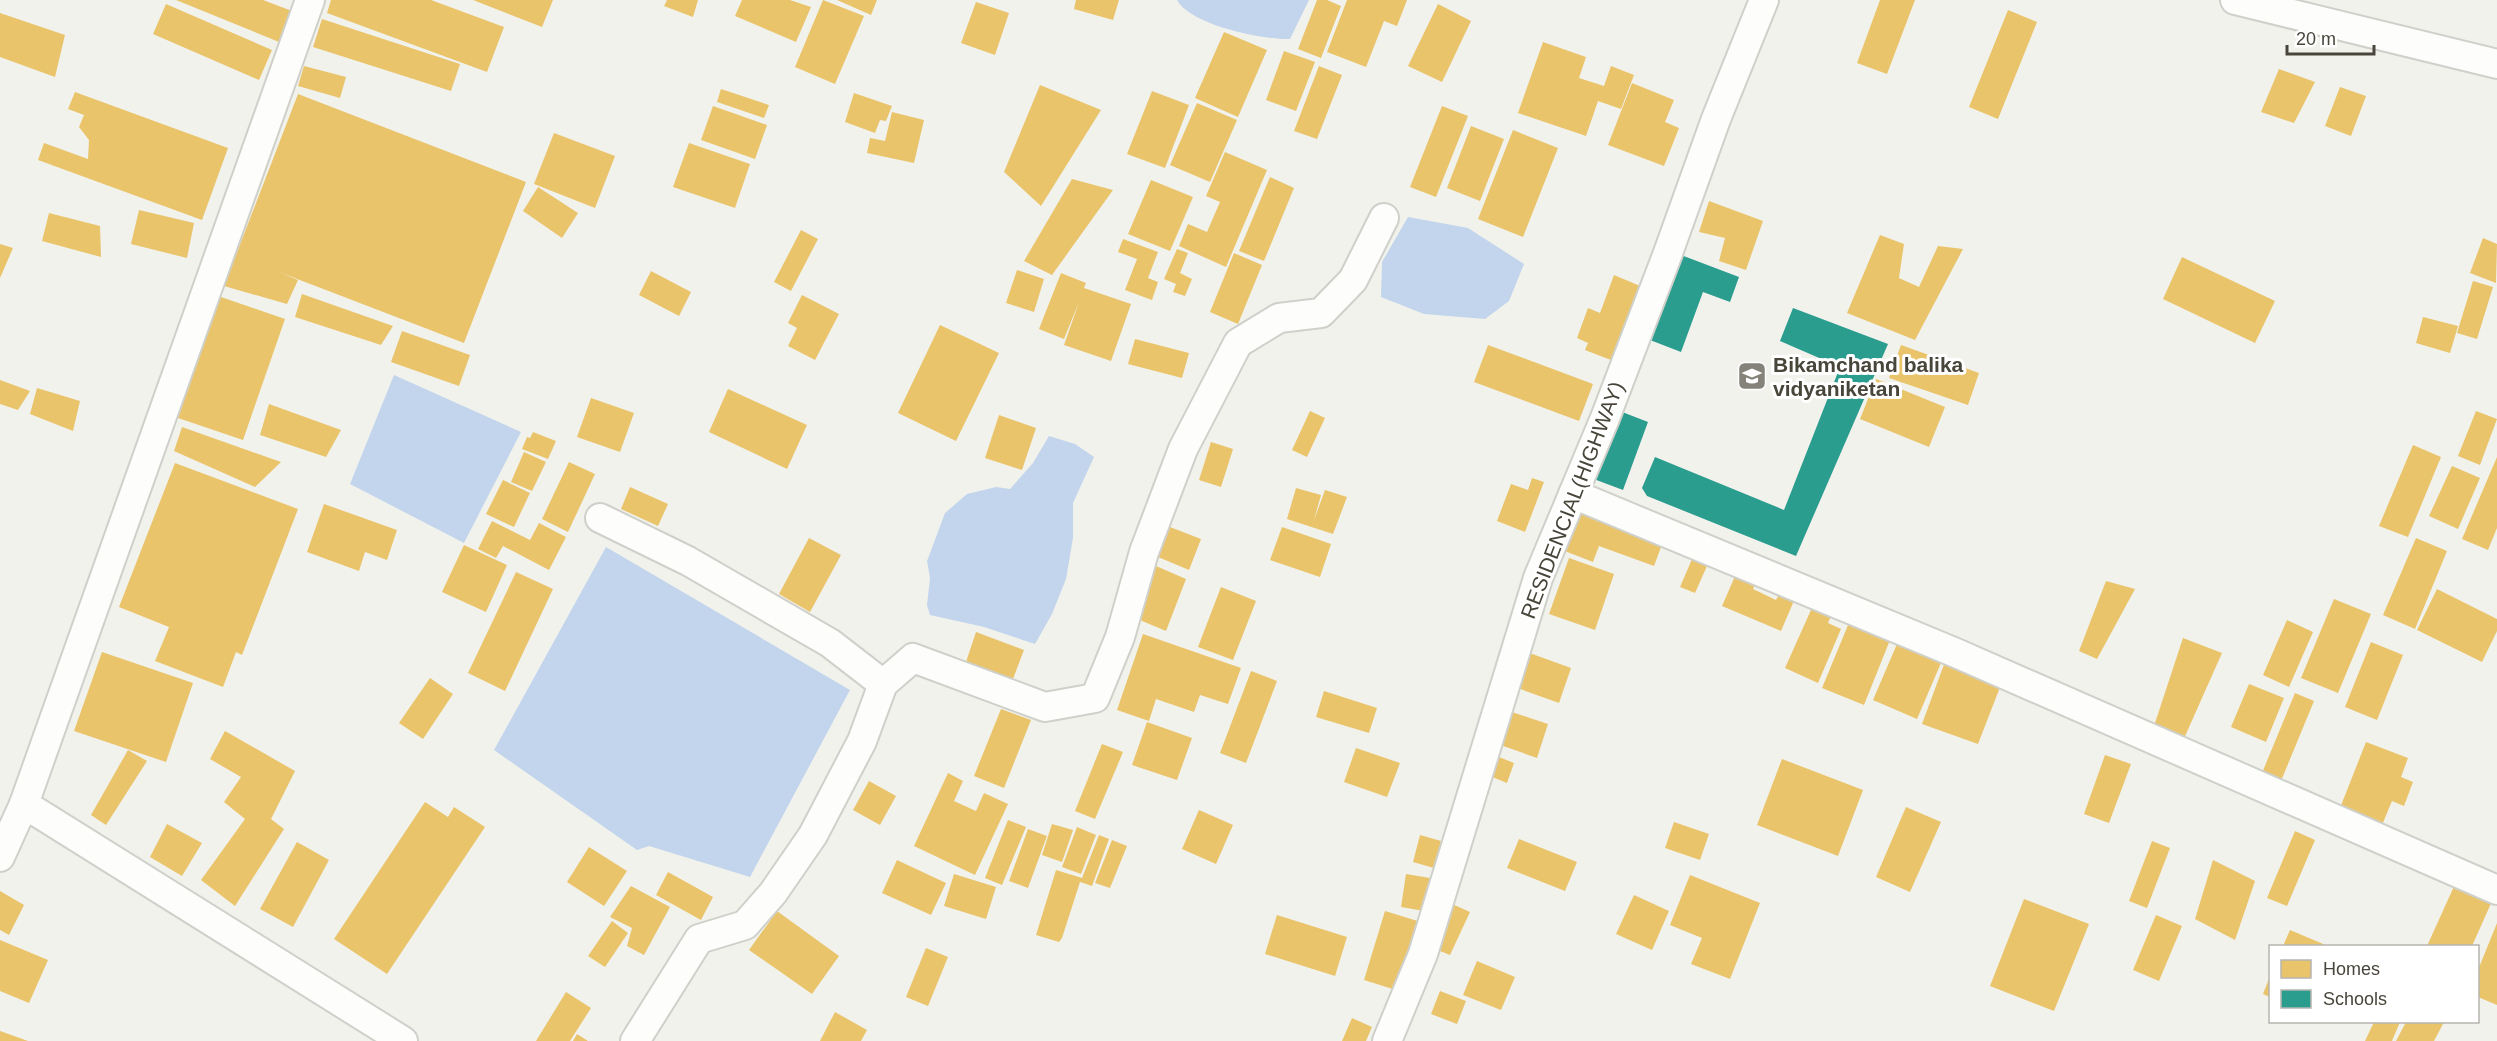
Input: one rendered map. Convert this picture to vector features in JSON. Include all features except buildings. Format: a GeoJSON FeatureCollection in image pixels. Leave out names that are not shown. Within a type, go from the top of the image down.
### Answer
{"type":"FeatureCollection","features":[{"type":"Feature","properties":{"kind":"street"},"geometry":{"type":"LineString","coordinates":[[0,857],[24,804],[310,0]]}},
{"type":"Feature","properties":{"kind":"street","name":"RESIDENCIAL(HIGHWAY)"},"geometry":{"type":"LineString","coordinates":[[1387,1041],[1423,954],[1538,578],[1605,418],[1716,119],[1764,0]]}},
{"type":"Feature","properties":{"kind":"street"},"geometry":{"type":"LineString","coordinates":[[2235,0],[2497,64]]}},
{"type":"Feature","properties":{"kind":"street"},"geometry":{"type":"LineString","coordinates":[[635,1041],[699,939],[745,925],[780,883],[813,835],[862,741],[883,684],[913,658],[1045,707],[1095,698],[1120,637],[1144,552],[1183,449],[1238,344],[1279,318],[1321,313],[1353,280],[1384,218]]}},
{"type":"Feature","properties":{"kind":"street"},"geometry":{"type":"LineString","coordinates":[[1573,494],[1956,652],[2497,890]]}},
{"type":"Feature","properties":{"kind":"street"},"geometry":{"type":"LineString","coordinates":[[600,518],[688,561],[830,643],[883,684]]}},
{"type":"Feature","properties":{"kind":"street"},"geometry":{"type":"LineString","coordinates":[[24,804],[403,1041]]}},
{"type":"Feature","properties":{"kind":"water"},"geometry":{"type":"Polygon","coordinates":[[[1177,0],[1309,0],[1290,39],[1278,39],[1246,34],[1211,24],[1184,9],[1177,0]]]}},
{"type":"Feature","properties":{"kind":"water"},"geometry":{"type":"Polygon","coordinates":[[[1408,217],[1468,228],[1524,264],[1509,301],[1485,319],[1424,314],[1381,297],[1382,262],[1408,217]]]}},
{"type":"Feature","properties":{"kind":"water"},"geometry":{"type":"Polygon","coordinates":[[[394,375],[521,432],[464,543],[350,484],[394,375]]]}},
{"type":"Feature","properties":{"kind":"water"},"geometry":{"type":"Polygon","coordinates":[[[1049,436],[1075,444],[1094,457],[1073,503],[1073,538],[1066,579],[1052,614],[1035,644],[984,627],[930,615],[927,605],[930,578],[927,561],[945,513],[967,494],[996,487],[1010,489],[1033,463],[1049,436]]]}},
{"type":"Feature","properties":{"kind":"water"},"geometry":{"type":"Polygon","coordinates":[[[606,547],[850,690],[750,877],[649,846],[637,850],[494,750],[606,547]]]}},
{"type":"Feature","properties":{"kind":"place","name":"Bikamchand balika vidyaniketan"},"geometry":{"type":"Point","coordinates":[1752,376]}}]}
